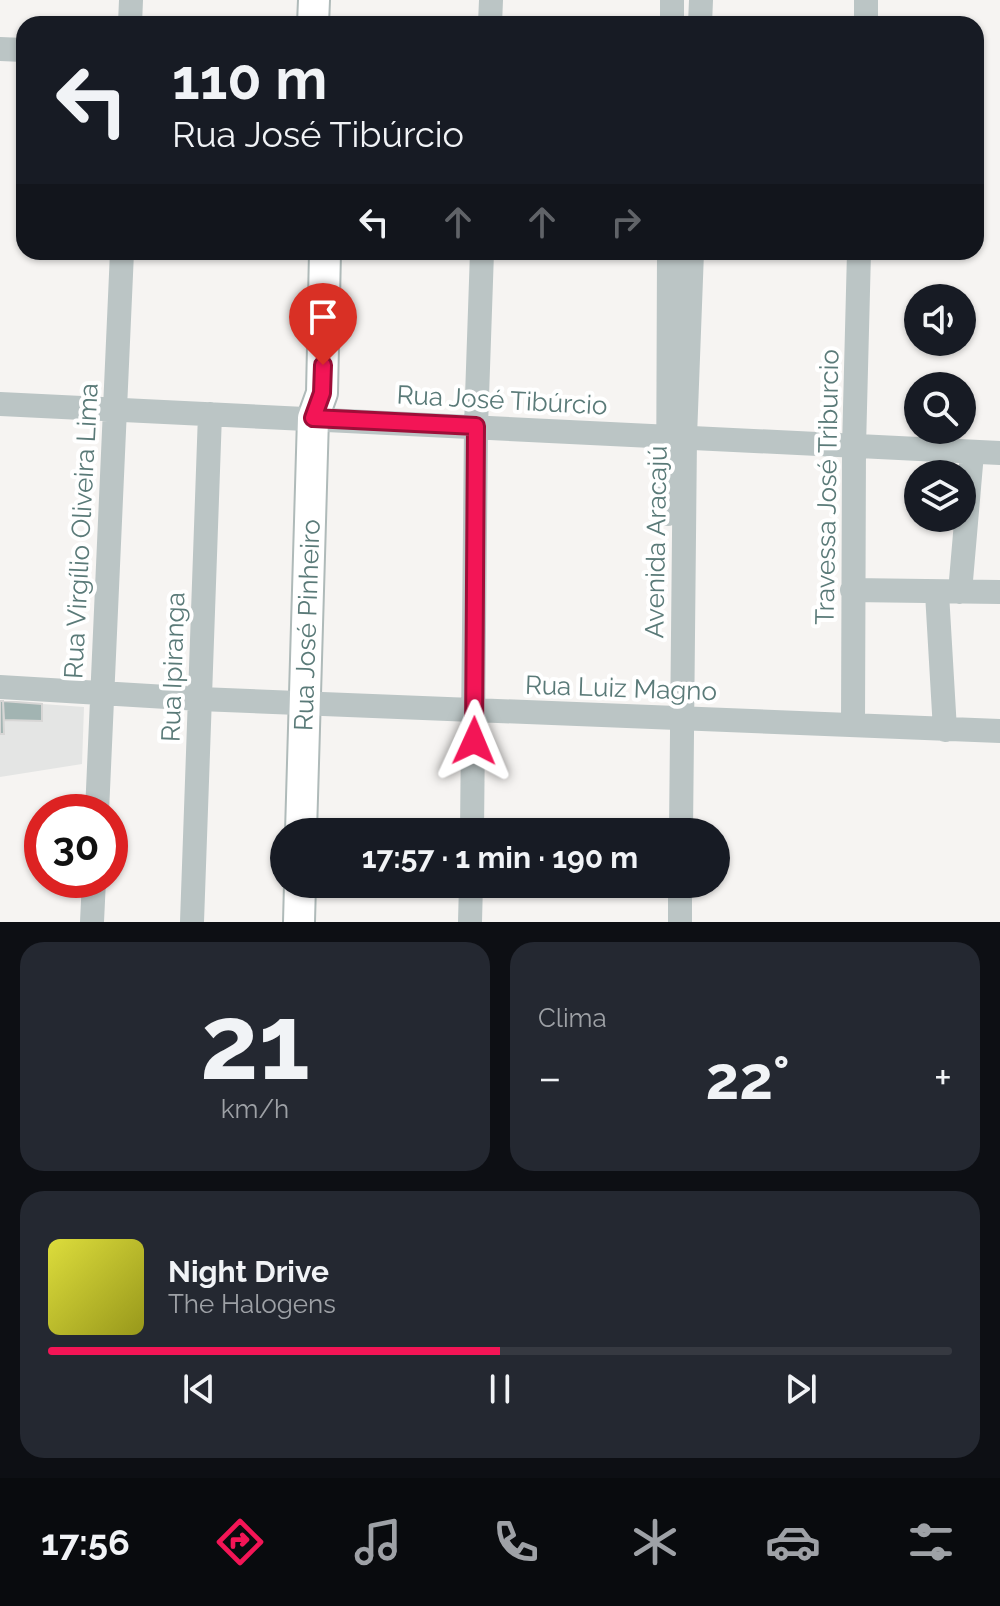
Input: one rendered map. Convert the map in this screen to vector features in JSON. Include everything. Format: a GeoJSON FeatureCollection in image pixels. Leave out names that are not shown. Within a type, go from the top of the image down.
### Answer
{"type":"FeatureCollection","features":[{"type":"Feature","properties":{"kind":"main road","name":"Rua José Pinheiro"},"geometry":{"type":"LineString","coordinates":[[306,260],[302,389],[313,418]]}},
{"type":"Feature","properties":{"kind":"main road","name":"Rua José Pinheiro"},"geometry":{"type":"LineString","coordinates":[[301,818],[313,418],[322,393],[325,260]]}},
{"type":"Feature","properties":{"kind":"main road"},"geometry":{"type":"LineString","coordinates":[[299,922],[300,898]]}},
{"type":"Feature","properties":{"kind":"street","name":"Rua Virgílio Oliveira Lima"},"geometry":{"type":"LineString","coordinates":[[98,794],[122,260]]}},
{"type":"Feature","properties":{"kind":"street"},"geometry":{"type":"LineString","coordinates":[[472,818],[476,426],[482,260]]}},
{"type":"Feature","properties":{"kind":"street","name":"Avenida Aracajú"},"geometry":{"type":"LineString","coordinates":[[669,260],[676,437],[676,718],[680,818]]}},
{"type":"Feature","properties":{"kind":"street","name":"Avenida Aracajú"},"geometry":{"type":"LineString","coordinates":[[676,437],[691,260]]}},
{"type":"Feature","properties":{"kind":"street","name":"Travessa José Triburcio"},"geometry":{"type":"LineString","coordinates":[[853,723],[852,590],[859,260]]}},
{"type":"Feature","properties":{"kind":"street","name":"Rua José Tibúrcio"},"geometry":{"type":"LineString","coordinates":[[0,404],[1000,453]]}},
{"type":"Feature","properties":{"kind":"street","name":"Rua Ipiranga"},"geometry":{"type":"LineString","coordinates":[[192,922],[210,414]]}},
{"type":"Feature","properties":{"kind":"street"},"geometry":{"type":"LineString","coordinates":[[945,730],[949,592],[972,453]]}},
{"type":"Feature","properties":{"kind":"street"},"geometry":{"type":"LineString","coordinates":[[852,590],[1000,592]]}},
{"type":"Feature","properties":{"kind":"street","name":"Rua Luiz Magno"},"geometry":{"type":"LineString","coordinates":[[0,687],[200,699],[1000,731]]}},
{"type":"Feature","properties":{"kind":"street","name":"Avenida Aracajú"},"geometry":{"type":"LineString","coordinates":[[670,818],[676,718]]}},
{"type":"Feature","properties":{"kind":"street"},"geometry":{"type":"LineString","coordinates":[[92,922],[93,898]]}},
{"type":"Feature","properties":{"kind":"street"},"geometry":{"type":"LineString","coordinates":[[470,922],[471,898]]}},
{"type":"Feature","properties":{"kind":"street"},"geometry":{"type":"LineString","coordinates":[[669,898],[669,922]]}},
{"type":"Feature","properties":{"kind":"street"},"geometry":{"type":"LineString","coordinates":[[680,898],[680,922]]}},
{"type":"Feature","properties":{"kind":"shaded area"},"geometry":{"type":"Polygon","coordinates":[[[0,701],[84,707],[82,764],[0,777],[0,701]]]}},
{"type":"Feature","properties":{"kind":"building"},"geometry":{"type":"Polygon","coordinates":[[[0,701],[3,701],[4,734],[0,734],[0,701]]]}},
{"type":"Feature","properties":{"kind":"building"},"geometry":{"type":"Polygon","coordinates":[[[3,701],[42,704],[42,721],[4,720],[3,701]]]}},
{"type":"Feature","properties":{"kind":"route"},"geometry":{"type":"LineString","coordinates":[[323,365],[322,393],[313,418],[476,426],[474,741]]}}]}
